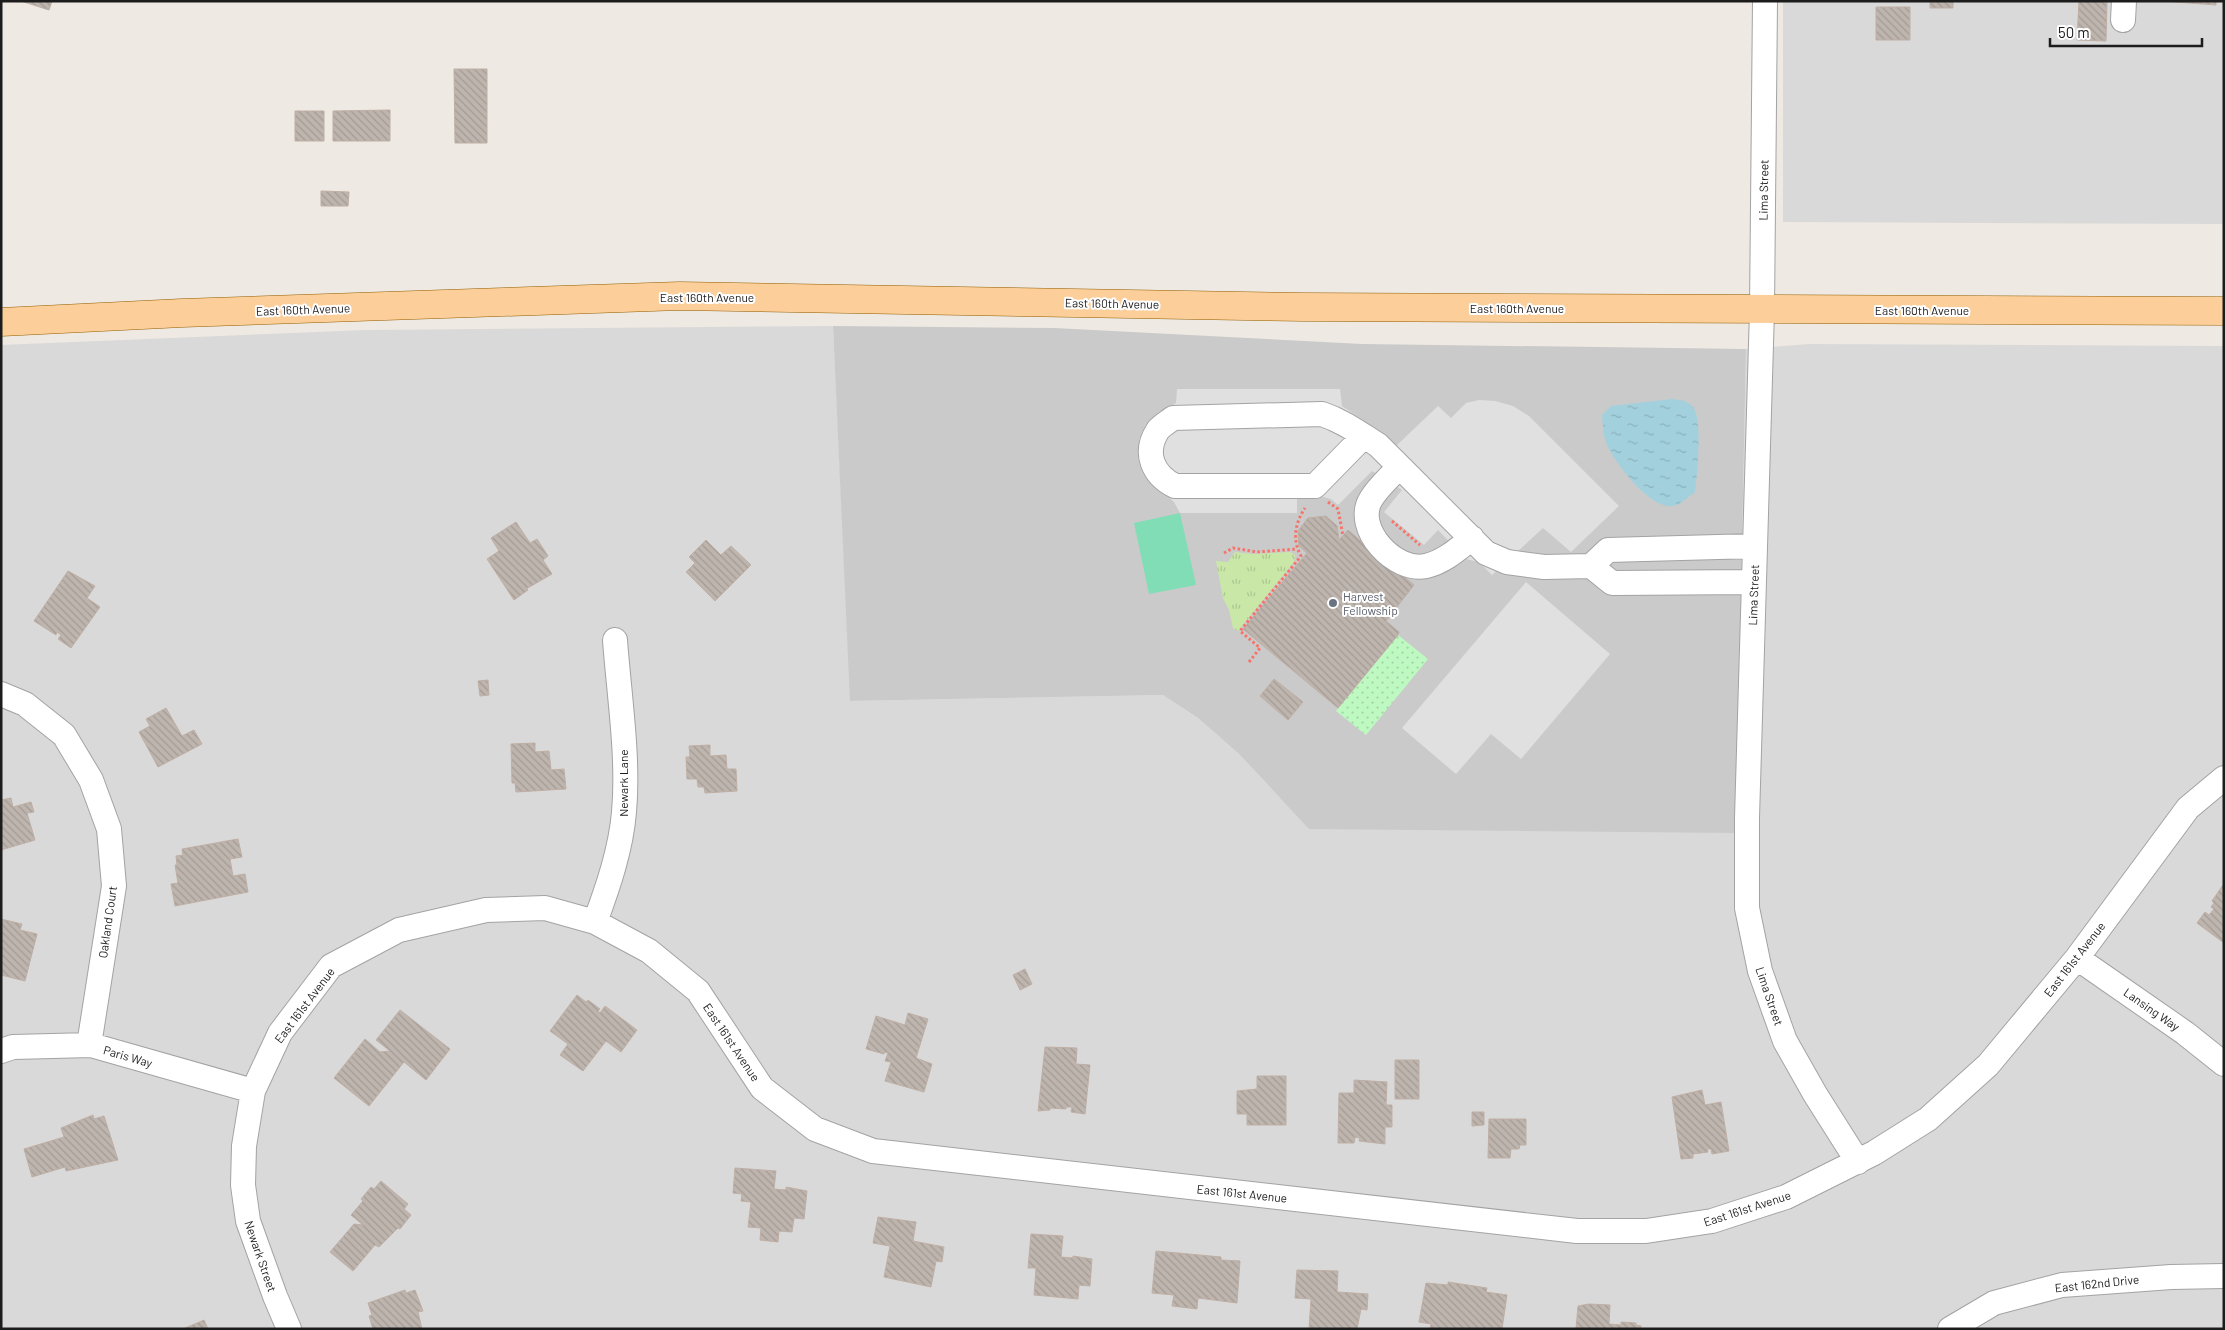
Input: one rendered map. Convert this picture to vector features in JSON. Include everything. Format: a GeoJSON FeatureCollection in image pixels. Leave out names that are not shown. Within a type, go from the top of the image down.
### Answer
{"type":"FeatureCollection","features":[{"type":"Feature","properties":{"kind":"main road","name":"East 160th Avenue"},"geometry":{"type":"LineString","coordinates":[[1,322],[182,313],[680,296],[1284,306],[2224,311]]}},
{"type":"Feature","properties":{"kind":"street","name":"Lima Street"},"geometry":{"type":"LineString","coordinates":[[1765,1],[1762,310],[1753,582],[1747,908],[1760,971],[1785,1041],[1815,1094],[1858,1162]]}},
{"type":"Feature","properties":{"kind":"street"},"geometry":{"type":"LineString","coordinates":[[1364,436],[1315,486],[1175,486],[1162,480],[1151,461],[1152,445],[1158,429],[1173,418],[1322,414],[1340,420],[1378,445],[1486,553],[1507,562],[1544,567],[1591,566],[1612,583],[1753,582]]}},
{"type":"Feature","properties":{"kind":"street"},"geometry":{"type":"LineString","coordinates":[[1399,467],[1371,499],[1366,515],[1376,541],[1400,562],[1416,567],[1426,566],[1444,559],[1472,538]]}},
{"type":"Feature","properties":{"kind":"street"},"geometry":{"type":"LineString","coordinates":[[1591,566],[1608,550],[1755,546]]}},
{"type":"Feature","properties":{"kind":"street","name":"Newark Lane"},"geometry":{"type":"LineString","coordinates":[[595,922],[620,842],[624,811],[625,777],[615,640]]}},
{"type":"Feature","properties":{"kind":"street","name":"Oakland Court"},"geometry":{"type":"LineString","coordinates":[[1,694],[25,704],[64,735],[91,780],[109,830],[114,886],[89,1045]]}},
{"type":"Feature","properties":{"kind":"street","name":"East 161st Avenue"},"geometry":{"type":"LineString","coordinates":[[253,1091],[280,1034],[330,966],[399,930],[486,910],[545,908],[595,922],[649,951],[698,992],[762,1088],[815,1129],[873,1151],[1576,1231],[1646,1231],[1712,1221],[1786,1197],[1858,1162],[1928,1119],[1988,1065],[2077,958],[2188,808],[2224,778]]}},
{"type":"Feature","properties":{"kind":"street","name":"Lansing Way"},"geometry":{"type":"LineString","coordinates":[[2077,958],[2185,1033],[2224,1064]]}},
{"type":"Feature","properties":{"kind":"street","name":"Paris Way"},"geometry":{"type":"LineString","coordinates":[[1,1051],[12,1047],[89,1045],[253,1091]]}},
{"type":"Feature","properties":{"kind":"street","name":"Newark Street"},"geometry":{"type":"LineString","coordinates":[[253,1091],[244,1146],[243,1185],[248,1221],[289,1329]]}},
{"type":"Feature","properties":{"kind":"street","name":"East 162nd Drive"},"geometry":{"type":"LineString","coordinates":[[1950,1329],[1994,1303],[2062,1285],[2171,1277],[2224,1276]]}},
{"type":"Feature","properties":{"kind":"path"},"geometry":{"type":"LineString","coordinates":[[1323,500],[1338,509],[1343,536]]}},
{"type":"Feature","properties":{"kind":"path"},"geometry":{"type":"LineString","coordinates":[[1249,662],[1260,648],[1240,631],[1300,556],[1296,549],[1295,531],[1307,505]]}},
{"type":"Feature","properties":{"kind":"path"},"geometry":{"type":"LineString","coordinates":[[1390,520],[1422,546]]}},
{"type":"Feature","properties":{"kind":"path"},"geometry":{"type":"LineString","coordinates":[[1224,553],[1233,548],[1257,552],[1296,549]]}},
{"type":"Feature","properties":{"kind":"shaded area"},"geometry":{"type":"Polygon","coordinates":[[[1783,1],[2224,1],[2224,224],[1783,222],[1783,1]]]}},
{"type":"Feature","properties":{"kind":"shaded area"},"geometry":{"type":"Polygon","coordinates":[[[833,326],[851,701],[1163,695],[1198,718],[1239,754],[1280,798],[1736,833],[1746,349],[1809,344],[2224,346],[2224,1329],[1,1329],[1,345],[366,330],[833,326]]]}},
{"type":"Feature","properties":{"kind":"shaded area"},"geometry":{"type":"Polygon","coordinates":[[[833,326],[1054,328],[1362,344],[1746,349],[1736,833],[1309,829],[1239,754],[1198,718],[1163,695],[850,701],[833,326]]]}},
{"type":"Feature","properties":{"kind":"shaded area"},"geometry":{"type":"Polygon","coordinates":[[[1177,389],[1340,389],[1342,406],[1368,423],[1395,447],[1438,406],[1451,418],[1466,403],[1479,400],[1495,401],[1513,406],[1529,416],[1619,506],[1571,552],[1543,528],[1492,575],[1479,562],[1466,559],[1438,530],[1424,545],[1384,512],[1402,490],[1372,471],[1338,505],[1331,499],[1320,496],[1297,497],[1297,513],[1180,513],[1174,502],[1143,474],[1138,459],[1139,440],[1146,424],[1176,403],[1177,389]]]}},
{"type":"Feature","properties":{"kind":"shaded area"},"geometry":{"type":"Polygon","coordinates":[[[1526,582],[1610,654],[1521,759],[1491,734],[1456,774],[1402,728],[1526,582]]]}},
{"type":"Feature","properties":{"kind":"green space"},"geometry":{"type":"Polygon","coordinates":[[[1180,513],[1196,585],[1149,594],[1134,523],[1180,513]]]}},
{"type":"Feature","properties":{"kind":"green space"},"geometry":{"type":"Polygon","coordinates":[[[1235,552],[1252,554],[1290,552],[1295,555],[1294,562],[1238,631],[1233,628],[1229,610],[1223,598],[1216,561],[1228,562],[1235,552]]]}},
{"type":"Feature","properties":{"kind":"green space"},"geometry":{"type":"Polygon","coordinates":[[[1398,635],[1428,659],[1366,735],[1336,711],[1398,635]]]}},
{"type":"Feature","properties":{"kind":"water"},"geometry":{"type":"Polygon","coordinates":[[[1672,399],[1681,400],[1693,407],[1696,413],[1699,435],[1695,492],[1679,504],[1667,506],[1648,496],[1628,477],[1620,466],[1606,441],[1602,415],[1611,406],[1672,399]]]}},
{"type":"Feature","properties":{"kind":"building"},"geometry":{"type":"Polygon","coordinates":[[[21,1],[52,1],[49,10],[21,1]]]}},
{"type":"Feature","properties":{"kind":"building"},"geometry":{"type":"Polygon","coordinates":[[[1930,1],[1953,1],[1953,8],[1930,8],[1930,1]]]}},
{"type":"Feature","properties":{"kind":"building"},"geometry":{"type":"Polygon","coordinates":[[[2079,1],[2107,1],[2106,41],[2077,40],[2079,1]]]}},
{"type":"Feature","properties":{"kind":"building"},"geometry":{"type":"Polygon","coordinates":[[[2162,1],[2216,1],[2216,5],[2162,1]]]}},
{"type":"Feature","properties":{"kind":"building"},"geometry":{"type":"Polygon","coordinates":[[[1876,7],[1910,7],[1910,40],[1876,40],[1876,7]]]}},
{"type":"Feature","properties":{"kind":"building"},"geometry":{"type":"Polygon","coordinates":[[[454,69],[487,69],[487,143],[455,143],[454,69]]]}},
{"type":"Feature","properties":{"kind":"building"},"geometry":{"type":"Polygon","coordinates":[[[390,110],[390,141],[333,141],[333,111],[390,110]]]}},
{"type":"Feature","properties":{"kind":"building"},"geometry":{"type":"Polygon","coordinates":[[[295,111],[324,111],[324,141],[295,141],[295,111]]]}},
{"type":"Feature","properties":{"kind":"building"},"geometry":{"type":"Polygon","coordinates":[[[321,191],[349,192],[348,206],[321,206],[321,191]]]}},
{"type":"Feature","properties":{"kind":"building","name":"Harvest Fellowship"},"geometry":{"type":"Polygon","coordinates":[[[1326,516],[1337,526],[1339,540],[1348,530],[1371,550],[1384,534],[1403,550],[1390,565],[1414,585],[1386,621],[1399,632],[1398,635],[1338,708],[1243,629],[1307,553],[1299,546],[1298,531],[1308,518],[1326,516]]]}},
{"type":"Feature","properties":{"kind":"building"},"geometry":{"type":"Polygon","coordinates":[[[516,522],[530,543],[537,539],[548,556],[543,560],[552,574],[526,589],[528,590],[514,600],[487,559],[499,551],[491,538],[516,522]]]}},
{"type":"Feature","properties":{"kind":"building"},"geometry":{"type":"Polygon","coordinates":[[[706,540],[721,555],[731,546],[751,565],[715,601],[686,572],[695,563],[689,557],[706,540]]]}},
{"type":"Feature","properties":{"kind":"building"},"geometry":{"type":"Polygon","coordinates":[[[68,571],[95,586],[87,598],[100,607],[71,648],[58,639],[61,635],[57,632],[56,635],[34,621],[68,571]]]}},
{"type":"Feature","properties":{"kind":"building"},"geometry":{"type":"Polygon","coordinates":[[[1274,679],[1303,702],[1288,720],[1260,696],[1274,679]]]}},
{"type":"Feature","properties":{"kind":"building"},"geometry":{"type":"Polygon","coordinates":[[[488,680],[489,695],[480,696],[478,681],[488,680]]]}},
{"type":"Feature","properties":{"kind":"building"},"geometry":{"type":"Polygon","coordinates":[[[166,708],[182,736],[194,730],[202,744],[158,767],[139,732],[150,726],[146,719],[166,708]]]}},
{"type":"Feature","properties":{"kind":"building"},"geometry":{"type":"Polygon","coordinates":[[[535,743],[535,752],[549,751],[551,770],[564,769],[566,789],[516,792],[515,783],[512,783],[511,744],[535,743]]]}},
{"type":"Feature","properties":{"kind":"building"},"geometry":{"type":"Polygon","coordinates":[[[710,745],[710,756],[726,755],[727,769],[736,769],[737,791],[705,793],[704,787],[698,787],[697,779],[687,779],[686,757],[690,757],[689,746],[710,745]]]}},
{"type":"Feature","properties":{"kind":"building"},"geometry":{"type":"Polygon","coordinates":[[[11,798],[13,807],[31,802],[34,812],[27,813],[35,840],[1,850],[1,800],[11,798]]]}},
{"type":"Feature","properties":{"kind":"building"},"geometry":{"type":"Polygon","coordinates":[[[238,839],[242,857],[230,859],[233,876],[245,874],[248,892],[175,906],[171,884],[178,883],[175,865],[177,865],[176,856],[183,855],[182,849],[238,839]]]}},
{"type":"Feature","properties":{"kind":"building"},"geometry":{"type":"Polygon","coordinates":[[[2223,885],[2224,943],[2197,923],[2205,912],[2209,915],[2214,909],[2211,907],[2214,903],[2212,901],[2223,885]]]}},
{"type":"Feature","properties":{"kind":"building"},"geometry":{"type":"Polygon","coordinates":[[[1,919],[22,924],[20,930],[37,934],[25,981],[1,975],[1,919]]]}},
{"type":"Feature","properties":{"kind":"building"},"geometry":{"type":"Polygon","coordinates":[[[1025,969],[1032,984],[1020,990],[1013,975],[1025,969]]]}},
{"type":"Feature","properties":{"kind":"building"},"geometry":{"type":"Polygon","coordinates":[[[577,995],[600,1009],[598,1011],[600,1013],[605,1006],[637,1030],[621,1052],[606,1041],[583,1071],[560,1055],[568,1044],[550,1031],[577,995]]]}},
{"type":"Feature","properties":{"kind":"building"},"geometry":{"type":"Polygon","coordinates":[[[400,1010],[450,1049],[426,1080],[404,1062],[369,1106],[334,1078],[365,1039],[380,1052],[390,1051],[376,1040],[400,1010]]]}},
{"type":"Feature","properties":{"kind":"building"},"geometry":{"type":"Polygon","coordinates":[[[908,1013],[928,1019],[916,1058],[932,1064],[924,1092],[885,1081],[891,1062],[885,1061],[888,1053],[885,1052],[884,1054],[866,1049],[876,1016],[905,1025],[908,1013]]]}},
{"type":"Feature","properties":{"kind":"building"},"geometry":{"type":"Polygon","coordinates":[[[1045,1047],[1077,1048],[1076,1064],[1090,1065],[1085,1114],[1071,1112],[1072,1107],[1066,1107],[1066,1109],[1050,1108],[1050,1110],[1038,1111],[1045,1047]]]}},
{"type":"Feature","properties":{"kind":"building"},"geometry":{"type":"Polygon","coordinates":[[[1395,1060],[1419,1060],[1419,1099],[1395,1099],[1395,1060]]]}},
{"type":"Feature","properties":{"kind":"building"},"geometry":{"type":"Polygon","coordinates":[[[1257,1076],[1286,1076],[1286,1125],[1247,1125],[1247,1114],[1237,1114],[1237,1091],[1257,1089],[1257,1076]]]}},
{"type":"Feature","properties":{"kind":"building"},"geometry":{"type":"Polygon","coordinates":[[[1354,1080],[1387,1082],[1386,1105],[1392,1105],[1392,1127],[1385,1127],[1385,1144],[1359,1141],[1360,1138],[1355,1137],[1354,1143],[1338,1143],[1339,1093],[1354,1093],[1354,1080]]]}},
{"type":"Feature","properties":{"kind":"building"},"geometry":{"type":"Polygon","coordinates":[[[1702,1090],[1705,1105],[1721,1102],[1729,1151],[1712,1154],[1711,1149],[1707,1149],[1708,1152],[1693,1154],[1693,1158],[1681,1159],[1672,1097],[1702,1090]]]}},
{"type":"Feature","properties":{"kind":"building"},"geometry":{"type":"Polygon","coordinates":[[[1472,1112],[1484,1112],[1484,1125],[1472,1126],[1472,1112]]]}},
{"type":"Feature","properties":{"kind":"building"},"geometry":{"type":"Polygon","coordinates":[[[93,1115],[94,1119],[104,1116],[118,1160],[66,1171],[65,1167],[32,1177],[24,1149],[64,1137],[61,1128],[93,1115]]]}},
{"type":"Feature","properties":{"kind":"building"},"geometry":{"type":"Polygon","coordinates":[[[1489,1119],[1526,1119],[1526,1145],[1520,1145],[1519,1149],[1511,1149],[1510,1158],[1488,1158],[1489,1119]]]}},
{"type":"Feature","properties":{"kind":"building"},"geometry":{"type":"Polygon","coordinates":[[[735,1168],[776,1171],[774,1189],[786,1190],[786,1187],[807,1191],[804,1219],[794,1218],[792,1232],[779,1231],[778,1242],[760,1240],[761,1228],[748,1227],[751,1202],[741,1201],[742,1194],[733,1193],[735,1168]]]}},
{"type":"Feature","properties":{"kind":"building"},"geometry":{"type":"Polygon","coordinates":[[[381,1181],[408,1204],[404,1209],[411,1215],[400,1229],[398,1228],[379,1247],[375,1245],[353,1271],[330,1252],[354,1224],[363,1225],[351,1215],[363,1201],[361,1199],[371,1187],[374,1189],[381,1181]]]}},
{"type":"Feature","properties":{"kind":"building"},"geometry":{"type":"Polygon","coordinates":[[[878,1217],[916,1222],[913,1241],[944,1247],[942,1262],[936,1261],[931,1287],[884,1277],[890,1246],[873,1243],[878,1217]]]}},
{"type":"Feature","properties":{"kind":"building"},"geometry":{"type":"Polygon","coordinates":[[[1031,1234],[1063,1236],[1061,1257],[1073,1258],[1073,1256],[1092,1259],[1090,1286],[1079,1285],[1078,1299],[1034,1295],[1036,1268],[1028,1268],[1031,1234]]]}},
{"type":"Feature","properties":{"kind":"building"},"geometry":{"type":"Polygon","coordinates":[[[1156,1251],[1221,1257],[1221,1260],[1240,1261],[1237,1303],[1198,1298],[1197,1309],[1172,1306],[1174,1295],[1152,1293],[1156,1251]]]}},
{"type":"Feature","properties":{"kind":"building"},"geometry":{"type":"Polygon","coordinates":[[[1297,1270],[1338,1271],[1337,1292],[1368,1294],[1367,1310],[1361,1309],[1357,1329],[1309,1329],[1311,1299],[1295,1298],[1297,1270]]]}},
{"type":"Feature","properties":{"kind":"building"},"geometry":{"type":"Polygon","coordinates":[[[1448,1282],[1487,1288],[1486,1292],[1507,1295],[1502,1329],[1430,1329],[1431,1324],[1419,1322],[1426,1283],[1448,1285],[1448,1282]]]}},
{"type":"Feature","properties":{"kind":"building"},"geometry":{"type":"Polygon","coordinates":[[[405,1290],[406,1293],[415,1290],[423,1311],[418,1312],[422,1329],[373,1329],[369,1316],[372,1315],[368,1303],[405,1290]]]}},
{"type":"Feature","properties":{"kind":"building"},"geometry":{"type":"Polygon","coordinates":[[[1589,1304],[1610,1305],[1609,1324],[1621,1325],[1621,1322],[1636,1323],[1636,1325],[1641,1326],[1641,1329],[1576,1329],[1578,1306],[1589,1304]]]}},
{"type":"Feature","properties":{"kind":"building"},"geometry":{"type":"Polygon","coordinates":[[[204,1320],[208,1329],[183,1329],[204,1320]]]}},
{"type":"Feature","properties":{"kind":"place","name":"Harvest Fellowship"},"geometry":{"type":"Point","coordinates":[1333,603]}}]}
